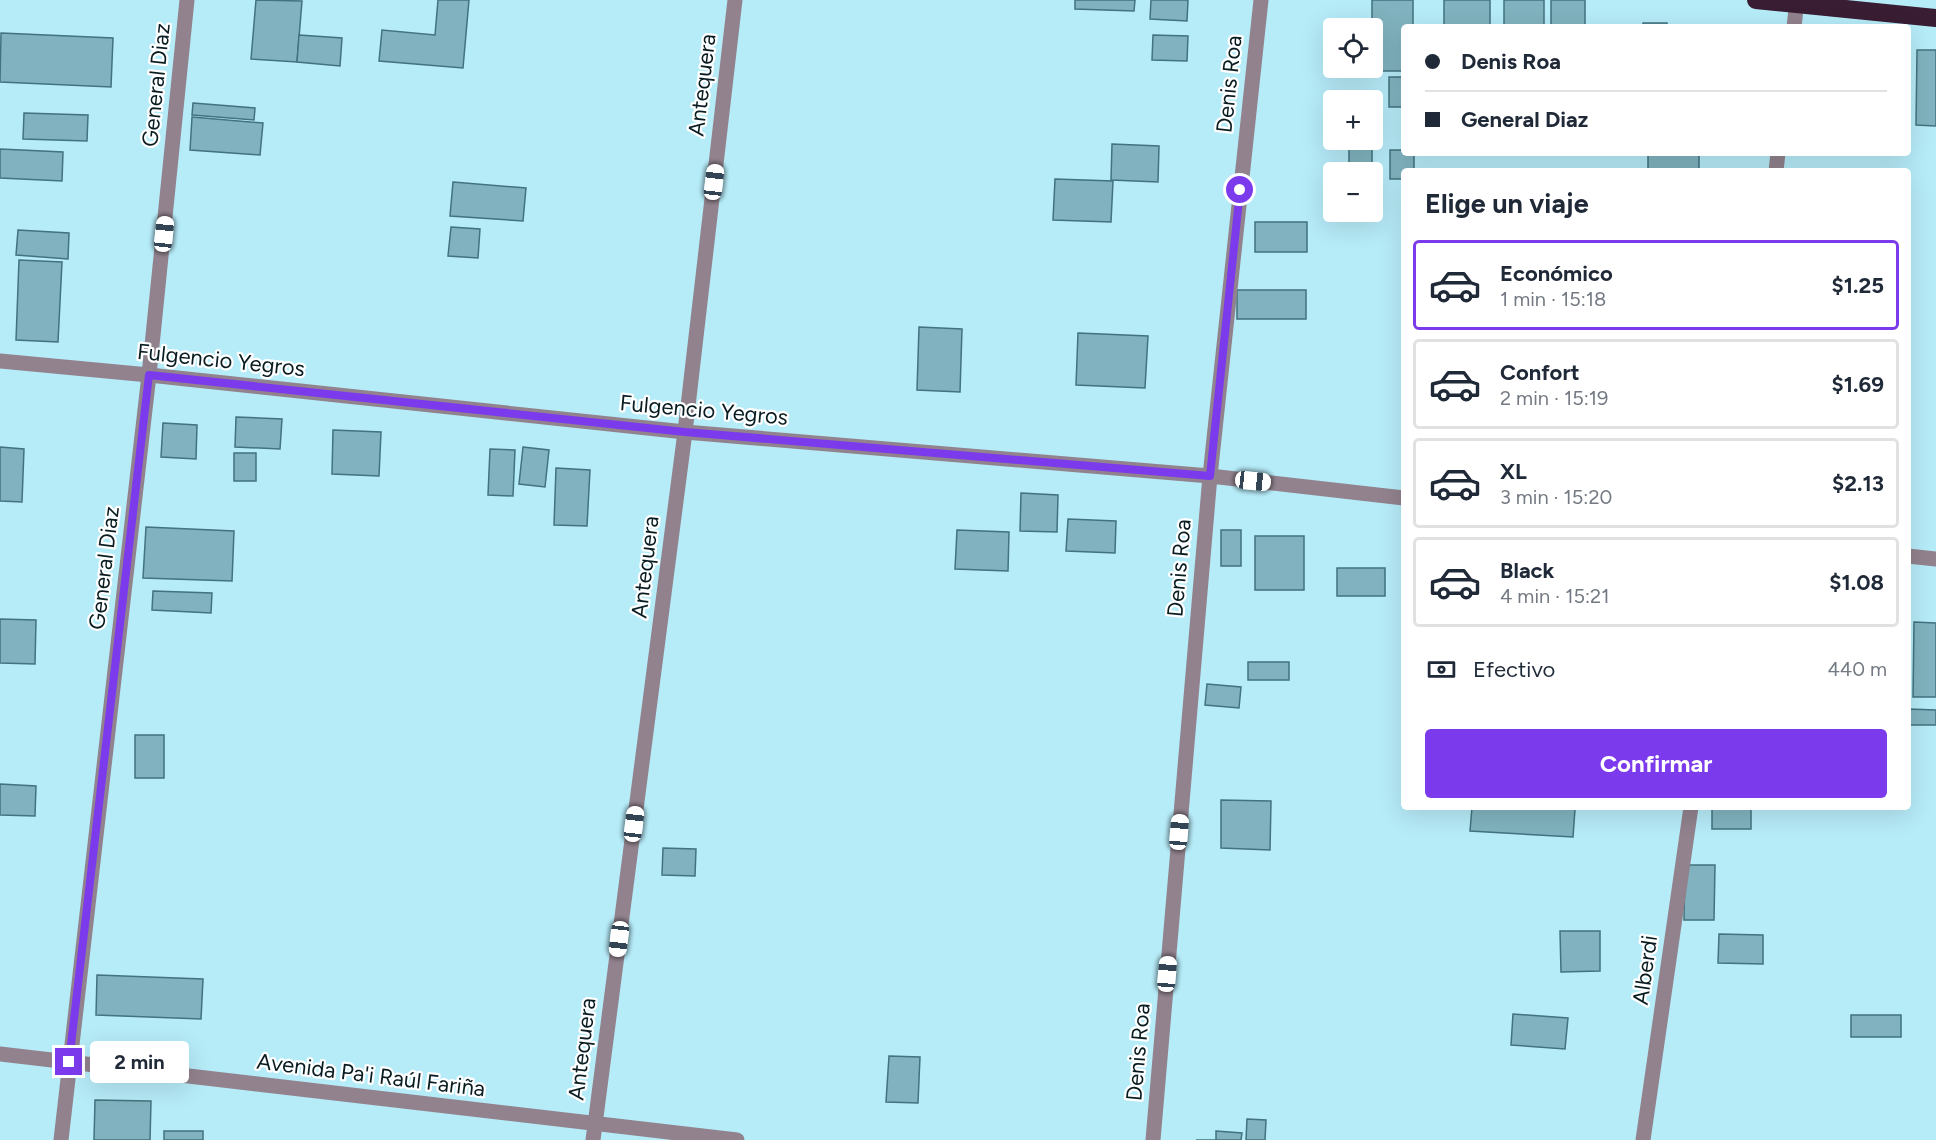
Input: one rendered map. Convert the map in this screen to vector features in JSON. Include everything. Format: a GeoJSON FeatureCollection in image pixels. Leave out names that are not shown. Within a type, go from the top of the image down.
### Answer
{"type":"FeatureCollection","features":[{"type":"Feature","properties":{"kind":"highway"},"geometry":{"type":"LineString","coordinates":[[1756,0],[1797,2],[1936,18]]}},
{"type":"Feature","properties":{"kind":"street","name":"General Diaz"},"geometry":{"type":"LineString","coordinates":[[61,1140],[149,375],[187,0]]}},
{"type":"Feature","properties":{"kind":"street","name":"Antequera"},"geometry":{"type":"LineString","coordinates":[[593,1140],[685,432],[735,0]]}},
{"type":"Feature","properties":{"kind":"street","name":"Denis Roa"},"geometry":{"type":"LineString","coordinates":[[1153,1140],[1210,476],[1261,0]]}},
{"type":"Feature","properties":{"kind":"street"},"geometry":{"type":"LineString","coordinates":[[1794,24],[1797,2]]}},
{"type":"Feature","properties":{"kind":"street","name":"Fulgencio Yegros"},"geometry":{"type":"LineString","coordinates":[[0,361],[685,432],[1210,476],[1401,498]]}},
{"type":"Feature","properties":{"kind":"street"},"geometry":{"type":"LineString","coordinates":[[1911,556],[1936,559]]}},
{"type":"Feature","properties":{"kind":"street","name":"Alberdi"},"geometry":{"type":"LineString","coordinates":[[1643,1140],[1691,810]]}},
{"type":"Feature","properties":{"kind":"street","name":"Avenida Pa'i Raúl Fariña"},"geometry":{"type":"LineString","coordinates":[[0,1054],[737,1140]]}},
{"type":"Feature","properties":{"kind":"building"},"geometry":{"type":"Polygon","coordinates":[[[256,0],[302,1],[297,62],[251,59],[256,0]]]}},
{"type":"Feature","properties":{"kind":"building"},"geometry":{"type":"Polygon","coordinates":[[[438,0],[469,0],[463,68],[379,61],[382,30],[435,35],[438,0]]]}},
{"type":"Feature","properties":{"kind":"building"},"geometry":{"type":"Polygon","coordinates":[[[1075,0],[1135,0],[1134,11],[1075,9],[1075,0]]]}},
{"type":"Feature","properties":{"kind":"building"},"geometry":{"type":"Polygon","coordinates":[[[1151,0],[1188,0],[1187,21],[1150,19],[1151,0]]]}},
{"type":"Feature","properties":{"kind":"building"},"geometry":{"type":"Polygon","coordinates":[[[1372,0],[1413,0],[1413,24],[1401,24],[1401,71],[1383,71],[1383,18],[1372,18],[1372,0]]]}},
{"type":"Feature","properties":{"kind":"building"},"geometry":{"type":"Polygon","coordinates":[[[1444,0],[1490,0],[1490,24],[1444,24],[1444,0]]]}},
{"type":"Feature","properties":{"kind":"building"},"geometry":{"type":"Polygon","coordinates":[[[1504,0],[1544,0],[1544,24],[1504,24],[1504,0]]]}},
{"type":"Feature","properties":{"kind":"building"},"geometry":{"type":"Polygon","coordinates":[[[1551,0],[1585,0],[1585,24],[1551,24],[1551,0]]]}},
{"type":"Feature","properties":{"kind":"building"},"geometry":{"type":"Polygon","coordinates":[[[1643,23],[1667,23],[1667,24],[1643,23]]]}},
{"type":"Feature","properties":{"kind":"building"},"geometry":{"type":"Polygon","coordinates":[[[1,33],[113,38],[111,87],[0,82],[1,33]]]}},
{"type":"Feature","properties":{"kind":"building"},"geometry":{"type":"Polygon","coordinates":[[[299,35],[342,38],[340,66],[297,62],[299,35]]]}},
{"type":"Feature","properties":{"kind":"building"},"geometry":{"type":"Polygon","coordinates":[[[1153,35],[1188,36],[1187,61],[1152,60],[1153,35]]]}},
{"type":"Feature","properties":{"kind":"building"},"geometry":{"type":"Polygon","coordinates":[[[1917,50],[1936,50],[1936,126],[1916,125],[1917,50]]]}},
{"type":"Feature","properties":{"kind":"building"},"geometry":{"type":"Polygon","coordinates":[[[1389,77],[1401,77],[1401,107],[1389,107],[1389,77]]]}},
{"type":"Feature","properties":{"kind":"building"},"geometry":{"type":"Polygon","coordinates":[[[193,103],[255,108],[254,120],[192,115],[193,103]]]}},
{"type":"Feature","properties":{"kind":"building"},"geometry":{"type":"Polygon","coordinates":[[[24,113],[88,115],[87,141],[23,139],[24,113]]]}},
{"type":"Feature","properties":{"kind":"building"},"geometry":{"type":"Polygon","coordinates":[[[192,117],[263,123],[260,155],[190,150],[192,117]]]}},
{"type":"Feature","properties":{"kind":"building"},"geometry":{"type":"Polygon","coordinates":[[[1112,144],[1159,146],[1158,182],[1111,180],[1112,144]]]}},
{"type":"Feature","properties":{"kind":"building"},"geometry":{"type":"Polygon","coordinates":[[[0,149],[63,152],[62,181],[0,178],[0,149]]]}},
{"type":"Feature","properties":{"kind":"building"},"geometry":{"type":"Polygon","coordinates":[[[1349,150],[1372,150],[1372,162],[1349,162],[1349,150]]]}},
{"type":"Feature","properties":{"kind":"building"},"geometry":{"type":"Polygon","coordinates":[[[1390,150],[1401,150],[1401,156],[1414,156],[1414,168],[1401,168],[1401,179],[1390,179],[1390,150]]]}},
{"type":"Feature","properties":{"kind":"building"},"geometry":{"type":"Polygon","coordinates":[[[1648,156],[1699,156],[1699,168],[1648,168],[1648,156]]]}},
{"type":"Feature","properties":{"kind":"building"},"geometry":{"type":"Polygon","coordinates":[[[1055,179],[1113,181],[1111,222],[1053,220],[1055,179]]]}},
{"type":"Feature","properties":{"kind":"building"},"geometry":{"type":"Polygon","coordinates":[[[453,182],[526,188],[523,221],[450,216],[453,182]]]}},
{"type":"Feature","properties":{"kind":"building"},"geometry":{"type":"Polygon","coordinates":[[[1255,222],[1307,222],[1307,252],[1255,252],[1255,222]]]}},
{"type":"Feature","properties":{"kind":"building"},"geometry":{"type":"Polygon","coordinates":[[[451,227],[480,229],[478,258],[448,256],[451,227]]]}},
{"type":"Feature","properties":{"kind":"building"},"geometry":{"type":"Polygon","coordinates":[[[18,230],[69,233],[68,259],[16,255],[18,230]]]}},
{"type":"Feature","properties":{"kind":"building"},"geometry":{"type":"Polygon","coordinates":[[[19,260],[62,262],[58,342],[16,340],[19,260]]]}},
{"type":"Feature","properties":{"kind":"building"},"geometry":{"type":"Polygon","coordinates":[[[1237,290],[1306,290],[1306,319],[1237,319],[1237,290]]]}},
{"type":"Feature","properties":{"kind":"building"},"geometry":{"type":"Polygon","coordinates":[[[919,327],[962,329],[960,392],[917,390],[919,327]]]}},
{"type":"Feature","properties":{"kind":"building"},"geometry":{"type":"Polygon","coordinates":[[[1078,333],[1148,336],[1145,388],[1076,385],[1078,333]]]}},
{"type":"Feature","properties":{"kind":"building"},"geometry":{"type":"Polygon","coordinates":[[[236,417],[282,419],[280,449],[235,447],[236,417]]]}},
{"type":"Feature","properties":{"kind":"building"},"geometry":{"type":"Polygon","coordinates":[[[163,423],[197,425],[196,459],[161,457],[163,423]]]}},
{"type":"Feature","properties":{"kind":"building"},"geometry":{"type":"Polygon","coordinates":[[[333,430],[381,432],[379,476],[332,474],[333,430]]]}},
{"type":"Feature","properties":{"kind":"building"},"geometry":{"type":"Polygon","coordinates":[[[0,447],[24,449],[22,502],[0,501],[0,447]]]}},
{"type":"Feature","properties":{"kind":"building"},"geometry":{"type":"Polygon","coordinates":[[[523,447],[549,450],[545,487],[519,484],[523,447]]]}},
{"type":"Feature","properties":{"kind":"building"},"geometry":{"type":"Polygon","coordinates":[[[490,449],[515,450],[513,496],[488,495],[490,449]]]}},
{"type":"Feature","properties":{"kind":"building"},"geometry":{"type":"Polygon","coordinates":[[[234,453],[256,453],[256,481],[234,481],[234,453]]]}},
{"type":"Feature","properties":{"kind":"building"},"geometry":{"type":"Polygon","coordinates":[[[556,468],[590,470],[587,526],[554,525],[556,468]]]}},
{"type":"Feature","properties":{"kind":"building"},"geometry":{"type":"Polygon","coordinates":[[[1021,493],[1058,495],[1057,532],[1020,531],[1021,493]]]}},
{"type":"Feature","properties":{"kind":"building"},"geometry":{"type":"Polygon","coordinates":[[[1068,519],[1116,521],[1115,553],[1066,551],[1068,519]]]}},
{"type":"Feature","properties":{"kind":"building"},"geometry":{"type":"Polygon","coordinates":[[[146,527],[234,531],[232,581],[143,578],[146,527]]]}},
{"type":"Feature","properties":{"kind":"building"},"geometry":{"type":"Polygon","coordinates":[[[957,530],[1009,532],[1008,571],[955,569],[957,530]]]}},
{"type":"Feature","properties":{"kind":"building"},"geometry":{"type":"Polygon","coordinates":[[[1221,530],[1241,530],[1241,566],[1221,566],[1221,530]]]}},
{"type":"Feature","properties":{"kind":"building"},"geometry":{"type":"Polygon","coordinates":[[[1255,536],[1304,536],[1304,590],[1255,590],[1255,536]]]}},
{"type":"Feature","properties":{"kind":"building"},"geometry":{"type":"Polygon","coordinates":[[[1337,568],[1385,568],[1385,596],[1337,596],[1337,568]]]}},
{"type":"Feature","properties":{"kind":"building"},"geometry":{"type":"Polygon","coordinates":[[[153,591],[212,593],[211,613],[152,610],[153,591]]]}},
{"type":"Feature","properties":{"kind":"building"},"geometry":{"type":"Polygon","coordinates":[[[0,619],[36,620],[35,664],[0,663],[0,619]]]}},
{"type":"Feature","properties":{"kind":"building"},"geometry":{"type":"Polygon","coordinates":[[[1914,622],[1936,623],[1936,697],[1913,697],[1914,622]]]}},
{"type":"Feature","properties":{"kind":"building"},"geometry":{"type":"Polygon","coordinates":[[[1248,662],[1289,662],[1289,680],[1248,680],[1248,662]]]}},
{"type":"Feature","properties":{"kind":"building"},"geometry":{"type":"Polygon","coordinates":[[[1207,684],[1241,687],[1239,708],[1205,705],[1207,684]]]}},
{"type":"Feature","properties":{"kind":"building"},"geometry":{"type":"Polygon","coordinates":[[[1911,709],[1936,710],[1936,725],[1911,725],[1911,709]]]}},
{"type":"Feature","properties":{"kind":"building"},"geometry":{"type":"Polygon","coordinates":[[[135,735],[164,735],[164,778],[135,778],[135,735]]]}},
{"type":"Feature","properties":{"kind":"building"},"geometry":{"type":"Polygon","coordinates":[[[0,784],[36,786],[35,816],[0,815],[0,784]]]}},
{"type":"Feature","properties":{"kind":"building"},"geometry":{"type":"Polygon","coordinates":[[[1221,800],[1271,801],[1270,850],[1221,848],[1221,800]]]}},
{"type":"Feature","properties":{"kind":"building"},"geometry":{"type":"Polygon","coordinates":[[[1472,810],[1575,810],[1573,837],[1470,831],[1472,810]]]}},
{"type":"Feature","properties":{"kind":"building"},"geometry":{"type":"Polygon","coordinates":[[[1712,810],[1751,810],[1751,829],[1712,829],[1712,810]]]}},
{"type":"Feature","properties":{"kind":"building"},"geometry":{"type":"Polygon","coordinates":[[[663,848],[696,849],[695,876],[662,875],[663,848]]]}},
{"type":"Feature","properties":{"kind":"building"},"geometry":{"type":"Polygon","coordinates":[[[1685,865],[1715,865],[1714,920],[1684,920],[1685,865]]]}},
{"type":"Feature","properties":{"kind":"building"},"geometry":{"type":"Polygon","coordinates":[[[1560,931],[1600,931],[1600,971],[1561,972],[1560,931]]]}},
{"type":"Feature","properties":{"kind":"building"},"geometry":{"type":"Polygon","coordinates":[[[1719,934],[1763,935],[1763,964],[1718,963],[1719,934]]]}},
{"type":"Feature","properties":{"kind":"building"},"geometry":{"type":"Polygon","coordinates":[[[97,975],[203,979],[201,1019],[96,1015],[97,975]]]}},
{"type":"Feature","properties":{"kind":"building"},"geometry":{"type":"Polygon","coordinates":[[[1513,1014],[1568,1018],[1565,1049],[1511,1045],[1513,1014]]]}},
{"type":"Feature","properties":{"kind":"building"},"geometry":{"type":"Polygon","coordinates":[[[1851,1015],[1901,1015],[1901,1037],[1851,1037],[1851,1015]]]}},
{"type":"Feature","properties":{"kind":"building"},"geometry":{"type":"Polygon","coordinates":[[[889,1056],[920,1057],[918,1103],[886,1102],[889,1056]]]}},
{"type":"Feature","properties":{"kind":"building"},"geometry":{"type":"Polygon","coordinates":[[[95,1100],[151,1101],[150,1140],[94,1140],[95,1100]]]}},
{"type":"Feature","properties":{"kind":"building"},"geometry":{"type":"Polygon","coordinates":[[[1247,1119],[1266,1120],[1265,1140],[1246,1140],[1247,1119]]]}},
{"type":"Feature","properties":{"kind":"building"},"geometry":{"type":"Polygon","coordinates":[[[164,1131],[203,1131],[203,1140],[164,1140],[164,1131]]]}},
{"type":"Feature","properties":{"kind":"building"},"geometry":{"type":"Polygon","coordinates":[[[1216,1131],[1242,1133],[1241,1140],[1216,1140],[1216,1131]]]}},
{"type":"Feature","properties":{"kind":"route"},"geometry":{"type":"LineString","coordinates":[[69,1062],[149,375],[685,432],[1210,476],[1240,190]]}}]}
